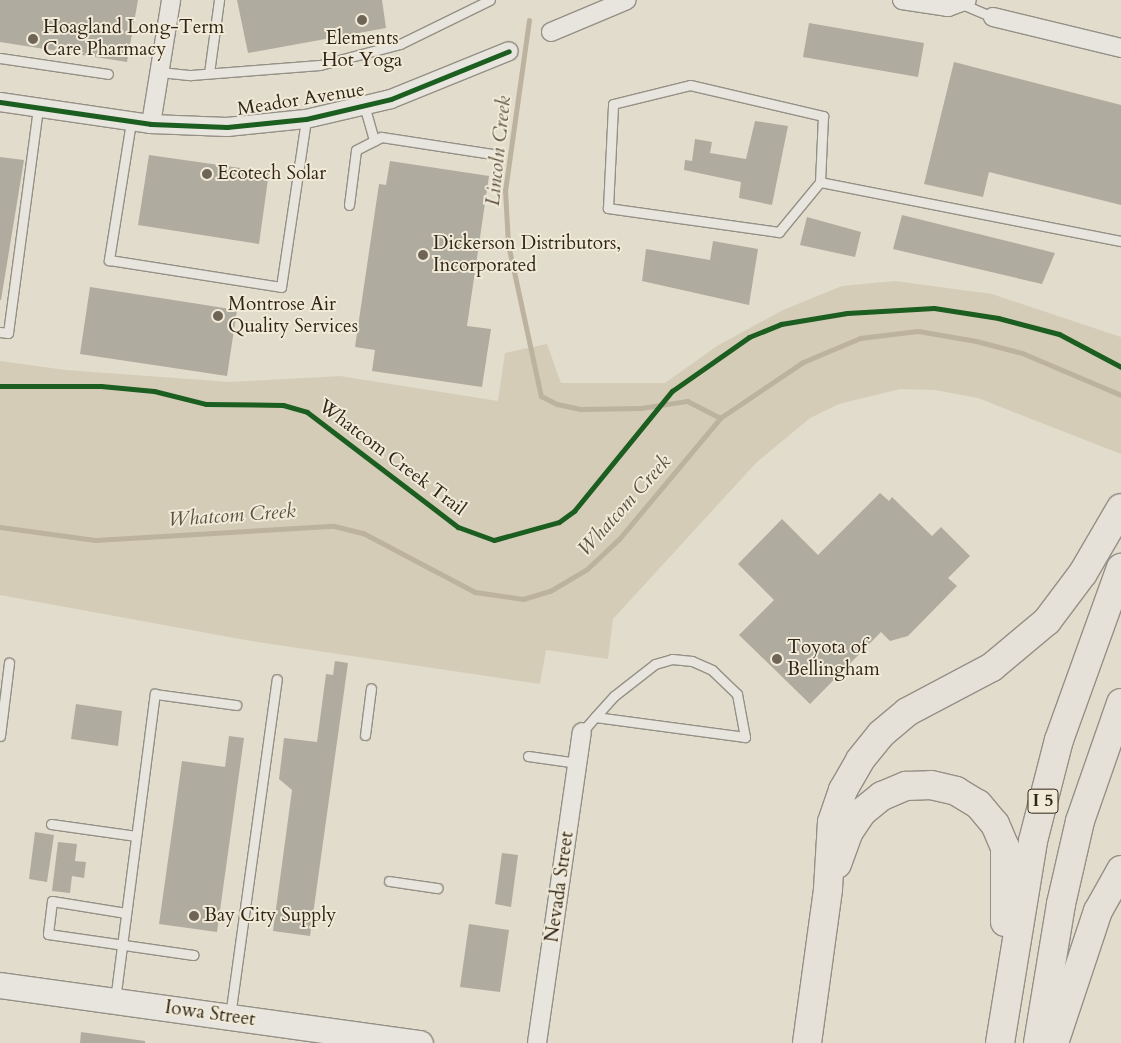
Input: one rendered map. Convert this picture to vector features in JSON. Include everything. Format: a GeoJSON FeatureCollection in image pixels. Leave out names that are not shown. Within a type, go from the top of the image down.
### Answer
{"type":"FeatureCollection","features":[{"type":"Feature","properties":{"kind":"highway"},"geometry":{"type":"LineString","coordinates":[[807,1043],[828,890],[827,856],[832,822],[843,790],[860,760],[881,734],[907,712],[992,667],[1047,621],[1083,573],[1115,518]]}},
{"type":"Feature","properties":{"kind":"highway","name":"I 5"},"geometry":{"type":"LineString","coordinates":[[1000,1043],[1033,841],[1058,740],[1121,568]]}},
{"type":"Feature","properties":{"kind":"highway","name":"I 5"},"geometry":{"type":"LineString","coordinates":[[1038,1043],[1061,904],[1078,830],[1121,703]]}},
{"type":"Feature","properties":{"kind":"highway"},"geometry":{"type":"LineString","coordinates":[[828,890],[848,833],[862,812],[882,796],[906,786],[931,785],[956,791],[978,804],[995,824],[1005,847],[1000,1043]]}},
{"type":"Feature","properties":{"kind":"highway"},"geometry":{"type":"LineString","coordinates":[[1054,1043],[1098,911],[1121,870]]}},
{"type":"Feature","properties":{"kind":"highway"},"geometry":{"type":"LineString","coordinates":[[812,1012],[819,1043]]}},
{"type":"Feature","properties":{"kind":"main road","name":"Iowa Street"},"geometry":{"type":"LineString","coordinates":[[0,984],[230,1016],[369,1039],[420,1043]]}},
{"type":"Feature","properties":{"kind":"street"},"geometry":{"type":"LineString","coordinates":[[151,124],[171,0]]}},
{"type":"Feature","properties":{"kind":"street"},"geometry":{"type":"LineString","coordinates":[[551,32],[627,0]]}},
{"type":"Feature","properties":{"kind":"street"},"geometry":{"type":"LineString","coordinates":[[902,0],[959,4]]}},
{"type":"Feature","properties":{"kind":"street"},"geometry":{"type":"LineString","coordinates":[[993,17],[1121,48]]}},
{"type":"Feature","properties":{"kind":"street","name":"Meador Avenue"},"geometry":{"type":"LineString","coordinates":[[0,102],[131,122],[227,127],[306,118],[391,99],[509,51]]}},
{"type":"Feature","properties":{"kind":"street","name":"Nevada Street"},"geometry":{"type":"LineString","coordinates":[[537,1043],[582,732]]}},
{"type":"Feature","properties":{"kind":"lane"},"geometry":{"type":"LineString","coordinates":[[209,73],[219,0]]}},
{"type":"Feature","properties":{"kind":"lane"},"geometry":{"type":"LineString","coordinates":[[160,72],[209,73],[320,65],[400,44],[490,0]]}},
{"type":"Feature","properties":{"kind":"lane"},"geometry":{"type":"LineString","coordinates":[[959,4],[993,17]]}},
{"type":"Feature","properties":{"kind":"lane"},"geometry":{"type":"LineString","coordinates":[[0,58],[108,74]]}},
{"type":"Feature","properties":{"kind":"lane"},"geometry":{"type":"LineString","coordinates":[[690,85],[823,116],[820,182],[779,232],[608,208],[613,104],[690,85]]}},
{"type":"Feature","properties":{"kind":"lane"},"geometry":{"type":"LineString","coordinates":[[364,106],[374,141]]}},
{"type":"Feature","properties":{"kind":"lane"},"geometry":{"type":"LineString","coordinates":[[0,332],[8,333],[38,108]]}},
{"type":"Feature","properties":{"kind":"lane"},"geometry":{"type":"LineString","coordinates":[[131,122],[109,260],[281,286],[306,118]]}},
{"type":"Feature","properties":{"kind":"lane"},"geometry":{"type":"LineString","coordinates":[[349,205],[356,150],[381,137],[498,156]]}},
{"type":"Feature","properties":{"kind":"lane"},"geometry":{"type":"LineString","coordinates":[[820,182],[1121,241]]}},
{"type":"Feature","properties":{"kind":"lane"},"geometry":{"type":"LineString","coordinates":[[582,732],[595,717],[614,696],[655,664],[672,659],[692,661],[712,670],[737,694],[745,737],[595,717]]}},
{"type":"Feature","properties":{"kind":"lane"},"geometry":{"type":"LineString","coordinates":[[0,736],[9,663]]}},
{"type":"Feature","properties":{"kind":"lane"},"geometry":{"type":"LineString","coordinates":[[230,1016],[277,679]]}},
{"type":"Feature","properties":{"kind":"lane"},"geometry":{"type":"LineString","coordinates":[[365,735],[372,688]]}},
{"type":"Feature","properties":{"kind":"lane"},"geometry":{"type":"LineString","coordinates":[[114,1000],[156,694],[236,705]]}},
{"type":"Feature","properties":{"kind":"lane"},"geometry":{"type":"LineString","coordinates":[[528,756],[578,763]]}},
{"type":"Feature","properties":{"kind":"lane"},"geometry":{"type":"LineString","coordinates":[[51,824],[136,836]]}},
{"type":"Feature","properties":{"kind":"lane"},"geometry":{"type":"LineString","coordinates":[[390,881],[437,888]]}},
{"type":"Feature","properties":{"kind":"lane"},"geometry":{"type":"LineString","coordinates":[[126,913],[54,901],[51,904],[50,936],[193,955]]}},
{"type":"Feature","properties":{"kind":"shaded area"},"geometry":{"type":"Polygon","coordinates":[[[895,281],[992,294],[1121,337],[1121,454],[978,398],[935,390],[900,389],[839,404],[810,418],[756,463],[613,619],[608,659],[546,650],[540,684],[251,641],[0,595],[0,361],[66,370],[230,382],[340,376],[498,401],[505,353],[547,344],[561,383],[665,383],[717,346],[783,310],[842,286],[895,281]]]}},
{"type":"Feature","properties":{"kind":"building"},"geometry":{"type":"Polygon","coordinates":[[[0,0],[138,0],[127,62],[0,42],[0,0]]]}},
{"type":"Feature","properties":{"kind":"building"},"geometry":{"type":"Polygon","coordinates":[[[237,0],[382,0],[386,28],[248,53],[237,0]]]}},
{"type":"Feature","properties":{"kind":"building"},"geometry":{"type":"Polygon","coordinates":[[[809,23],[924,43],[918,77],[803,57],[809,23]]]}},
{"type":"Feature","properties":{"kind":"building"},"geometry":{"type":"Polygon","coordinates":[[[954,62],[1121,105],[1121,205],[989,172],[983,197],[924,184],[954,62]]]}},
{"type":"Feature","properties":{"kind":"building"},"geometry":{"type":"Polygon","coordinates":[[[755,121],[788,126],[772,205],[739,198],[741,182],[684,170],[685,160],[692,161],[695,139],[712,142],[710,153],[746,159],[755,121]]]}},
{"type":"Feature","properties":{"kind":"building"},"geometry":{"type":"Polygon","coordinates":[[[149,155],[269,172],[259,244],[138,225],[149,155]]]}},
{"type":"Feature","properties":{"kind":"building"},"geometry":{"type":"Polygon","coordinates":[[[0,157],[24,160],[1,300],[0,300],[0,157]]]}},
{"type":"Feature","properties":{"kind":"building","name":"Dickerson Distributors, Incorporated"},"geometry":{"type":"Polygon","coordinates":[[[390,161],[489,176],[467,326],[491,329],[482,387],[372,371],[375,350],[355,347],[379,184],[386,185],[390,161]]]}},
{"type":"Feature","properties":{"kind":"building"},"geometry":{"type":"Polygon","coordinates":[[[902,215],[1055,253],[1042,284],[893,249],[902,215]]]}},
{"type":"Feature","properties":{"kind":"building"},"geometry":{"type":"Polygon","coordinates":[[[807,217],[861,232],[855,257],[800,245],[807,217]]]}},
{"type":"Feature","properties":{"kind":"building"},"geometry":{"type":"Polygon","coordinates":[[[713,241],[758,249],[749,305],[642,281],[646,249],[710,260],[713,241]]]}},
{"type":"Feature","properties":{"kind":"building"},"geometry":{"type":"Polygon","coordinates":[[[90,287],[237,310],[227,376],[80,354],[90,287]]]}},
{"type":"Feature","properties":{"kind":"building"},"geometry":{"type":"Polygon","coordinates":[[[880,493],[889,501],[892,497],[932,536],[941,527],[970,556],[948,578],[957,586],[908,636],[890,641],[881,632],[810,704],[739,635],[774,600],[738,564],[782,519],[818,555],[880,493]]]}},
{"type":"Feature","properties":{"kind":"building"},"geometry":{"type":"Polygon","coordinates":[[[335,661],[348,663],[310,936],[273,931],[292,790],[279,779],[284,738],[317,742],[326,674],[333,675],[335,661]]]}},
{"type":"Feature","properties":{"kind":"building"},"geometry":{"type":"Polygon","coordinates":[[[76,704],[122,711],[118,746],[71,739],[76,704]]]}},
{"type":"Feature","properties":{"kind":"building"},"geometry":{"type":"Polygon","coordinates":[[[229,736],[244,738],[217,932],[159,924],[182,761],[225,767],[229,736]]]}},
{"type":"Feature","properties":{"kind":"building"},"geometry":{"type":"Polygon","coordinates":[[[35,832],[54,835],[47,882],[29,879],[35,832]]]}},
{"type":"Feature","properties":{"kind":"building"},"geometry":{"type":"Polygon","coordinates":[[[58,842],[77,844],[75,861],[86,862],[84,878],[72,876],[70,893],[52,891],[58,842]]]}},
{"type":"Feature","properties":{"kind":"building"},"geometry":{"type":"Polygon","coordinates":[[[502,853],[518,855],[511,907],[495,904],[502,853]]]}},
{"type":"Feature","properties":{"kind":"building"},"geometry":{"type":"Polygon","coordinates":[[[469,924],[509,930],[500,992],[460,987],[469,924]]]}},
{"type":"Feature","properties":{"kind":"building"},"geometry":{"type":"Polygon","coordinates":[[[81,1032],[145,1041],[145,1043],[80,1043],[81,1032]]]}},
{"type":"Feature","properties":{"kind":"waterway","name":"Lincoln Creek"},"geometry":{"type":"LineString","coordinates":[[529,20],[505,190],[508,244],[541,396],[557,404],[581,409],[641,408],[687,401],[720,418]]}},
{"type":"Feature","properties":{"kind":"waterway","name":"Whatcom Creek"},"geometry":{"type":"LineString","coordinates":[[0,527],[95,540],[334,526],[363,533],[475,592],[523,599],[550,591],[587,569],[619,539],[720,418],[803,362],[860,338],[918,331],[976,341],[1022,353],[1121,395]]}},
{"type":"Feature","properties":{"kind":"cycle path"},"geometry":{"type":"LineString","coordinates":[[0,102],[151,124],[227,127],[306,119],[391,99],[509,51]]}},
{"type":"Feature","properties":{"kind":"cycle path","name":"Whatcom Creek Trail"},"geometry":{"type":"LineString","coordinates":[[0,386],[101,386],[154,391],[206,404],[283,405],[307,412],[458,527],[494,540],[559,522],[574,511],[672,391],[749,337],[781,324],[847,313],[934,308],[998,318],[1059,334],[1121,367]]}},
{"type":"Feature","properties":{"kind":"place","name":"Elements Hot Yoga"},"geometry":{"type":"Point","coordinates":[362,20]}},
{"type":"Feature","properties":{"kind":"place","name":"Hoagland Long-Term Care Pharmacy"},"geometry":{"type":"Point","coordinates":[33,39]}},
{"type":"Feature","properties":{"kind":"place","name":"Ecotech Solar"},"geometry":{"type":"Point","coordinates":[207,174]}},
{"type":"Feature","properties":{"kind":"place","name":"Dickerson Distributors, Incorporated"},"geometry":{"type":"Point","coordinates":[423,255]}},
{"type":"Feature","properties":{"kind":"place","name":"Montrose Air Quality Services"},"geometry":{"type":"Point","coordinates":[218,316]}},
{"type":"Feature","properties":{"kind":"place","name":"Toyota of Bellingham"},"geometry":{"type":"Point","coordinates":[777,659]}},
{"type":"Feature","properties":{"kind":"place","name":"Bay City Supply"},"geometry":{"type":"Point","coordinates":[194,916]}}]}
